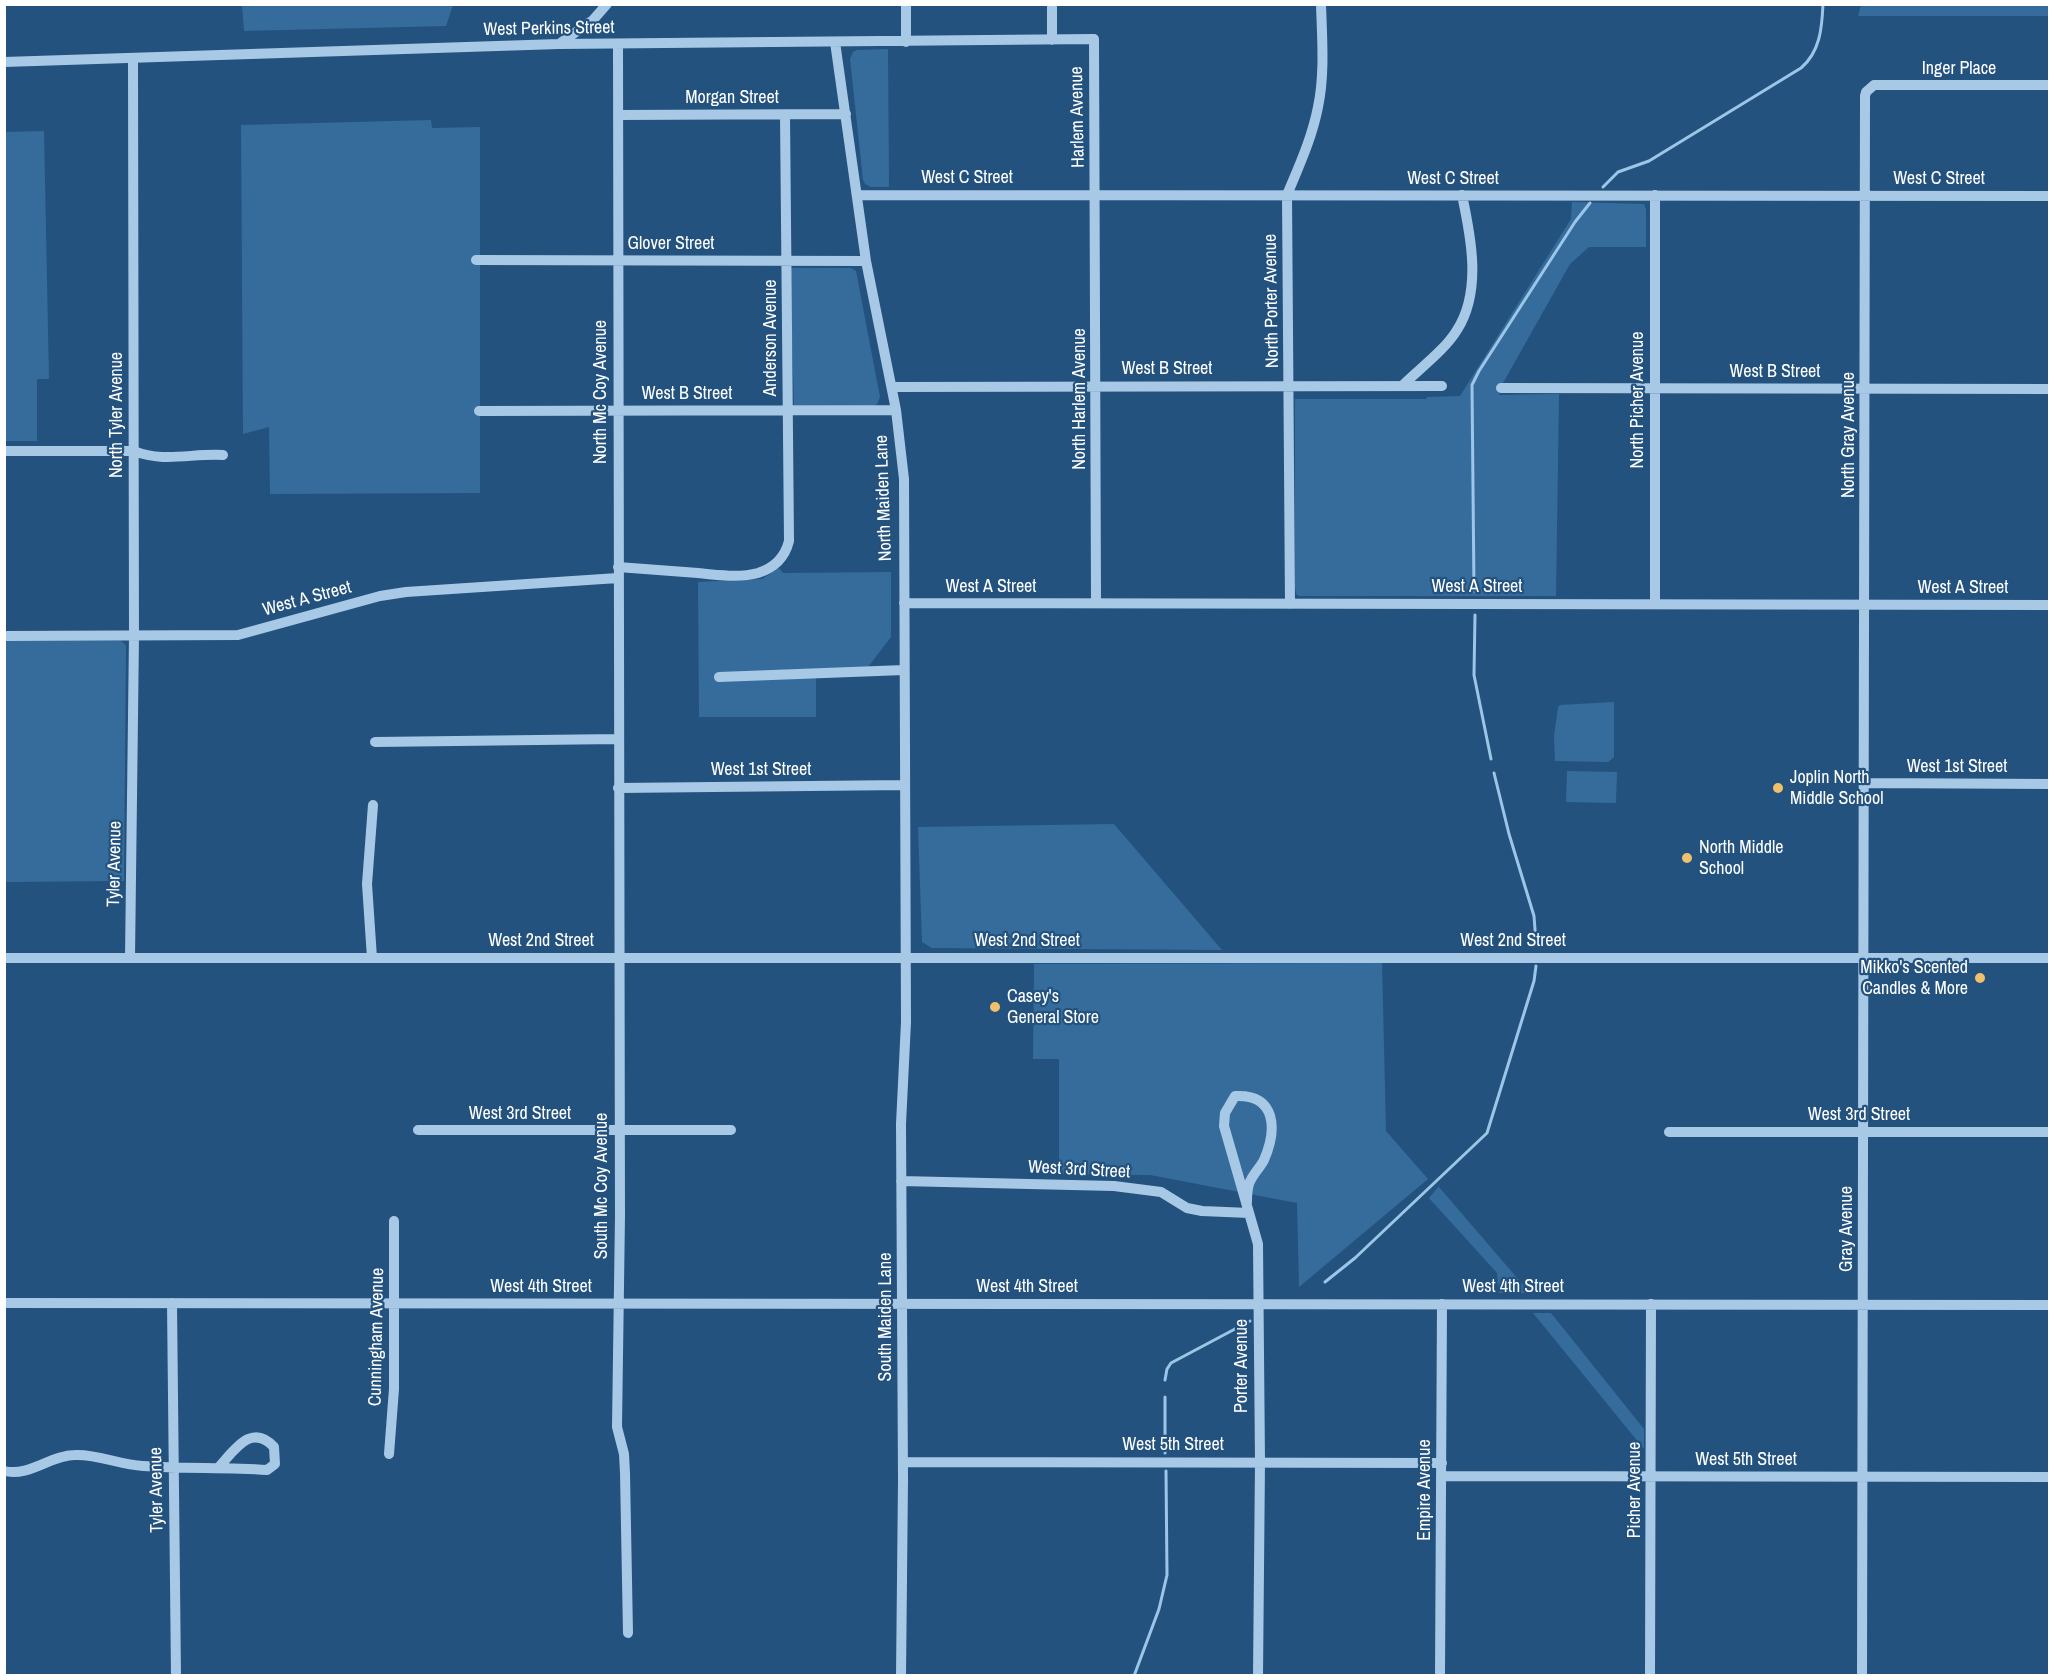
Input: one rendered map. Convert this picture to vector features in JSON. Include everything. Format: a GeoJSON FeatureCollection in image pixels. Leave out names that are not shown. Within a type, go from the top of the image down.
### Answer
{"type":"FeatureCollection","features":[{"type":"Feature","properties":{"kind":"street"},"geometry":{"type":"LineString","coordinates":[[559,44],[593,20],[607,4]]}},
{"type":"Feature","properties":{"kind":"street"},"geometry":{"type":"LineString","coordinates":[[906,4],[906,42]]}},
{"type":"Feature","properties":{"kind":"street"},"geometry":{"type":"LineString","coordinates":[[1052,4],[1052,40]]}},
{"type":"Feature","properties":{"kind":"street","name":"North Porter Avenue"},"geometry":{"type":"LineString","coordinates":[[1290,603],[1287,195],[1312,133],[1319,106],[1323,57],[1321,4]]}},
{"type":"Feature","properties":{"kind":"street","name":"West Perkins Street"},"geometry":{"type":"LineString","coordinates":[[4,62],[559,44],[1094,39]]}},
{"type":"Feature","properties":{"kind":"street","name":"Harlem Avenue"},"geometry":{"type":"LineString","coordinates":[[1094,39],[1096,195]]}},
{"type":"Feature","properties":{"kind":"street","name":"North Maiden Lane"},"geometry":{"type":"LineString","coordinates":[[836,42],[867,261],[896,410],[904,479],[906,958]]}},
{"type":"Feature","properties":{"kind":"street","name":"North Mc Coy Avenue"},"geometry":{"type":"LineString","coordinates":[[618,44],[618,739]]}},
{"type":"Feature","properties":{"kind":"street","name":"North Tyler Avenue"},"geometry":{"type":"LineString","coordinates":[[133,59],[133,771]]}},
{"type":"Feature","properties":{"kind":"street","name":"Inger Place"},"geometry":{"type":"LineString","coordinates":[[1869,88],[1877,85],[2049,85]]}},
{"type":"Feature","properties":{"kind":"street","name":"North Gray Avenue"},"geometry":{"type":"LineString","coordinates":[[1864,783],[1865,96],[1869,88]]}},
{"type":"Feature","properties":{"kind":"street","name":"Morgan Street"},"geometry":{"type":"LineString","coordinates":[[618,115],[846,114]]}},
{"type":"Feature","properties":{"kind":"street","name":"Anderson Avenue"},"geometry":{"type":"LineString","coordinates":[[780,560],[789,541],[785,115]]}},
{"type":"Feature","properties":{"kind":"street","name":"West C Street"},"geometry":{"type":"LineString","coordinates":[[857,195],[2049,196]]}},
{"type":"Feature","properties":{"kind":"street","name":"North Harlem Avenue"},"geometry":{"type":"LineString","coordinates":[[1096,195],[1096,603]]}},
{"type":"Feature","properties":{"kind":"street"},"geometry":{"type":"LineString","coordinates":[[1402,386],[1452,338],[1468,302],[1472,268],[1471,239],[1462,195]]}},
{"type":"Feature","properties":{"kind":"street","name":"North Picher Avenue"},"geometry":{"type":"LineString","coordinates":[[1655,195],[1655,604]]}},
{"type":"Feature","properties":{"kind":"street","name":"Glover Street"},"geometry":{"type":"LineString","coordinates":[[476,260],[867,261]]}},
{"type":"Feature","properties":{"kind":"street","name":"West B Street"},"geometry":{"type":"LineString","coordinates":[[892,387],[1442,386]]}},
{"type":"Feature","properties":{"kind":"street","name":"West B Street"},"geometry":{"type":"LineString","coordinates":[[1501,388],[2049,389]]}},
{"type":"Feature","properties":{"kind":"street","name":"West B Street"},"geometry":{"type":"LineString","coordinates":[[479,411],[896,410]]}},
{"type":"Feature","properties":{"kind":"street"},"geometry":{"type":"LineString","coordinates":[[4,451],[134,451],[145,456],[157,457],[223,455]]}},
{"type":"Feature","properties":{"kind":"street","name":"West A Street"},"geometry":{"type":"LineString","coordinates":[[4,636],[238,635],[406,591],[618,573],[749,574],[761,572],[780,560]]}},
{"type":"Feature","properties":{"kind":"street","name":"West A Street"},"geometry":{"type":"LineString","coordinates":[[904,603],[2049,604]]}},
{"type":"Feature","properties":{"kind":"street"},"geometry":{"type":"LineString","coordinates":[[719,676],[904,670]]}},
{"type":"Feature","properties":{"kind":"street"},"geometry":{"type":"LineString","coordinates":[[375,742],[618,739]]}},
{"type":"Feature","properties":{"kind":"street","name":"South Mc Coy Avenue"},"geometry":{"type":"LineString","coordinates":[[618,739],[618,1427],[624,1454],[625,1473],[628,1633]]}},
{"type":"Feature","properties":{"kind":"street","name":"Tyler Avenue"},"geometry":{"type":"LineString","coordinates":[[130,958],[133,771]]}},
{"type":"Feature","properties":{"kind":"street","name":"West 1st Street"},"geometry":{"type":"LineString","coordinates":[[1864,783],[2049,784]]}},
{"type":"Feature","properties":{"kind":"street","name":"Gray Avenue"},"geometry":{"type":"LineString","coordinates":[[1863,1676],[1864,783]]}},
{"type":"Feature","properties":{"kind":"street","name":"West 1st Street"},"geometry":{"type":"LineString","coordinates":[[618,788],[905,785]]}},
{"type":"Feature","properties":{"kind":"street"},"geometry":{"type":"LineString","coordinates":[[372,958],[368,885],[373,805]]}},
{"type":"Feature","properties":{"kind":"street","name":"West 2nd Street"},"geometry":{"type":"LineString","coordinates":[[4,958],[2049,958]]}},
{"type":"Feature","properties":{"kind":"street","name":"South Maiden Lane"},"geometry":{"type":"LineString","coordinates":[[902,1676],[901,1124],[906,1022],[906,958]]}},
{"type":"Feature","properties":{"kind":"street","name":"Porter Avenue"},"geometry":{"type":"LineString","coordinates":[[1248,1208],[1250,1181],[1265,1157],[1272,1124],[1270,1112],[1264,1103],[1245,1095],[1235,1096],[1224,1113],[1224,1126],[1258,1244],[1260,1462],[1258,1676]]}},
{"type":"Feature","properties":{"kind":"street","name":"West 3rd Street"},"geometry":{"type":"LineString","coordinates":[[418,1130],[731,1130]]}},
{"type":"Feature","properties":{"kind":"street","name":"West 3rd Street"},"geometry":{"type":"LineString","coordinates":[[1669,1132],[2049,1132]]}},
{"type":"Feature","properties":{"kind":"street","name":"West 3rd Street"},"geometry":{"type":"LineString","coordinates":[[901,1181],[1114,1186],[1161,1192],[1187,1208],[1202,1211],[1248,1208]]}},
{"type":"Feature","properties":{"kind":"street","name":"Cunningham Avenue"},"geometry":{"type":"LineString","coordinates":[[389,1454],[394,1389],[394,1221]]}},
{"type":"Feature","properties":{"kind":"street","name":"West 4th Street"},"geometry":{"type":"LineString","coordinates":[[4,1303],[2049,1305]]}},
{"type":"Feature","properties":{"kind":"street","name":"Tyler Avenue"},"geometry":{"type":"LineString","coordinates":[[172,1303],[176,1676]]}},
{"type":"Feature","properties":{"kind":"street","name":"Empire Avenue"},"geometry":{"type":"LineString","coordinates":[[1440,1676],[1442,1304]]}},
{"type":"Feature","properties":{"kind":"street","name":"Picher Avenue"},"geometry":{"type":"LineString","coordinates":[[1650,1676],[1651,1304]]}},
{"type":"Feature","properties":{"kind":"street"},"geometry":{"type":"LineString","coordinates":[[4,1471],[30,1470],[53,1459],[73,1455],[86,1455],[141,1466],[267,1470],[274,1464],[274,1447],[263,1438],[246,1439],[218,1468]]}},
{"type":"Feature","properties":{"kind":"street","name":"West 5th Street"},"geometry":{"type":"LineString","coordinates":[[903,1462],[1442,1463]]}},
{"type":"Feature","properties":{"kind":"street","name":"West 5th Street"},"geometry":{"type":"LineString","coordinates":[[1442,1476],[2049,1477]]}},
{"type":"Feature","properties":{"kind":"shaded area"},"geometry":{"type":"Polygon","coordinates":[[[242,4],[453,5],[446,26],[244,31],[242,4]]]}},
{"type":"Feature","properties":{"kind":"shaded area"},"geometry":{"type":"Polygon","coordinates":[[[1861,5],[2049,5],[2049,16],[1858,16],[1861,5]]]}},
{"type":"Feature","properties":{"kind":"shaded area"},"geometry":{"type":"Polygon","coordinates":[[[888,49],[889,187],[871,187],[863,180],[850,59],[853,52],[857,50],[888,49]]]}},
{"type":"Feature","properties":{"kind":"shaded area"},"geometry":{"type":"Polygon","coordinates":[[[431,120],[432,128],[480,127],[480,493],[270,494],[269,427],[243,434],[241,125],[431,120]]]}},
{"type":"Feature","properties":{"kind":"shaded area"},"geometry":{"type":"Polygon","coordinates":[[[44,131],[49,379],[37,379],[37,441],[5,441],[5,132],[44,131]]]}},
{"type":"Feature","properties":{"kind":"shaded area"},"geometry":{"type":"Polygon","coordinates":[[[1572,202],[1644,204],[1646,247],[1589,247],[1570,264],[1503,383],[1499,395],[1559,394],[1556,596],[1299,596],[1296,594],[1295,399],[1426,399],[1427,397],[1460,396],[1571,219],[1572,202]]]}},
{"type":"Feature","properties":{"kind":"shaded area"},"geometry":{"type":"Polygon","coordinates":[[[790,268],[851,268],[856,271],[880,397],[877,404],[873,406],[794,405],[790,268]]]}},
{"type":"Feature","properties":{"kind":"shaded area"},"geometry":{"type":"Polygon","coordinates":[[[779,568],[783,573],[891,572],[891,637],[868,667],[816,676],[816,717],[699,717],[698,582],[762,579],[779,568]]]}},
{"type":"Feature","properties":{"kind":"shaded area"},"geometry":{"type":"Polygon","coordinates":[[[4,640],[121,641],[126,645],[124,881],[5,882],[4,640]]]}},
{"type":"Feature","properties":{"kind":"shaded area"},"geometry":{"type":"Polygon","coordinates":[[[1614,702],[1614,757],[1608,762],[1555,761],[1554,736],[1560,705],[1614,702]]]}},
{"type":"Feature","properties":{"kind":"shaded area"},"geometry":{"type":"Polygon","coordinates":[[[1567,771],[1617,772],[1616,803],[1566,802],[1567,771]]]}},
{"type":"Feature","properties":{"kind":"shaded area"},"geometry":{"type":"Polygon","coordinates":[[[1114,824],[1222,950],[932,948],[922,942],[918,827],[1114,824]]]}},
{"type":"Feature","properties":{"kind":"shaded area"},"geometry":{"type":"Polygon","coordinates":[[[1382,963],[1386,1131],[1428,1179],[1299,1287],[1297,1203],[1150,1175],[1059,1174],[1059,1059],[1033,1059],[1034,964],[1382,963]]]}},
{"type":"Feature","properties":{"kind":"shaded area"},"geometry":{"type":"Polygon","coordinates":[[[1439,1186],[1530,1293],[1499,1293],[1497,1273],[1429,1198],[1439,1186]]]}},
{"type":"Feature","properties":{"kind":"shaded area"},"geometry":{"type":"Polygon","coordinates":[[[1533,1313],[1551,1313],[1644,1429],[1644,1449],[1533,1313]]]}},
{"type":"Feature","properties":{"kind":"waterway"},"geometry":{"type":"LineString","coordinates":[[1603,187],[1618,172],[1649,161],[1801,68],[1812,55],[1819,39],[1823,4]]}},
{"type":"Feature","properties":{"kind":"waterway"},"geometry":{"type":"LineString","coordinates":[[1474,591],[1472,385],[1575,222],[1590,203]]}},
{"type":"Feature","properties":{"kind":"waterway"},"geometry":{"type":"LineString","coordinates":[[1475,615],[1474,675],[1491,759]]}},
{"type":"Feature","properties":{"kind":"waterway"},"geometry":{"type":"LineString","coordinates":[[1494,773],[1509,834],[1534,916],[1536,943]]}},
{"type":"Feature","properties":{"kind":"waterway"},"geometry":{"type":"LineString","coordinates":[[1325,1282],[1355,1258],[1487,1133],[1534,981],[1536,966]]}},
{"type":"Feature","properties":{"kind":"waterway"},"geometry":{"type":"LineString","coordinates":[[1165,1380],[1171,1363],[1250,1321]]}},
{"type":"Feature","properties":{"kind":"waterway"},"geometry":{"type":"LineString","coordinates":[[1165,1397],[1165,1453]]}},
{"type":"Feature","properties":{"kind":"waterway"},"geometry":{"type":"LineString","coordinates":[[1134,1676],[1159,1609],[1167,1575],[1166,1471]]}},
{"type":"Feature","properties":{"kind":"place","name":"Joplin North Middle School"},"geometry":{"type":"Point","coordinates":[1778,788]}},
{"type":"Feature","properties":{"kind":"place","name":"North Middle School"},"geometry":{"type":"Point","coordinates":[1687,858]}},
{"type":"Feature","properties":{"kind":"place","name":"Mikko's Scented Candles & More"},"geometry":{"type":"Point","coordinates":[1980,978]}},
{"type":"Feature","properties":{"kind":"place","name":"Casey's General Store"},"geometry":{"type":"Point","coordinates":[995,1007]}}]}
